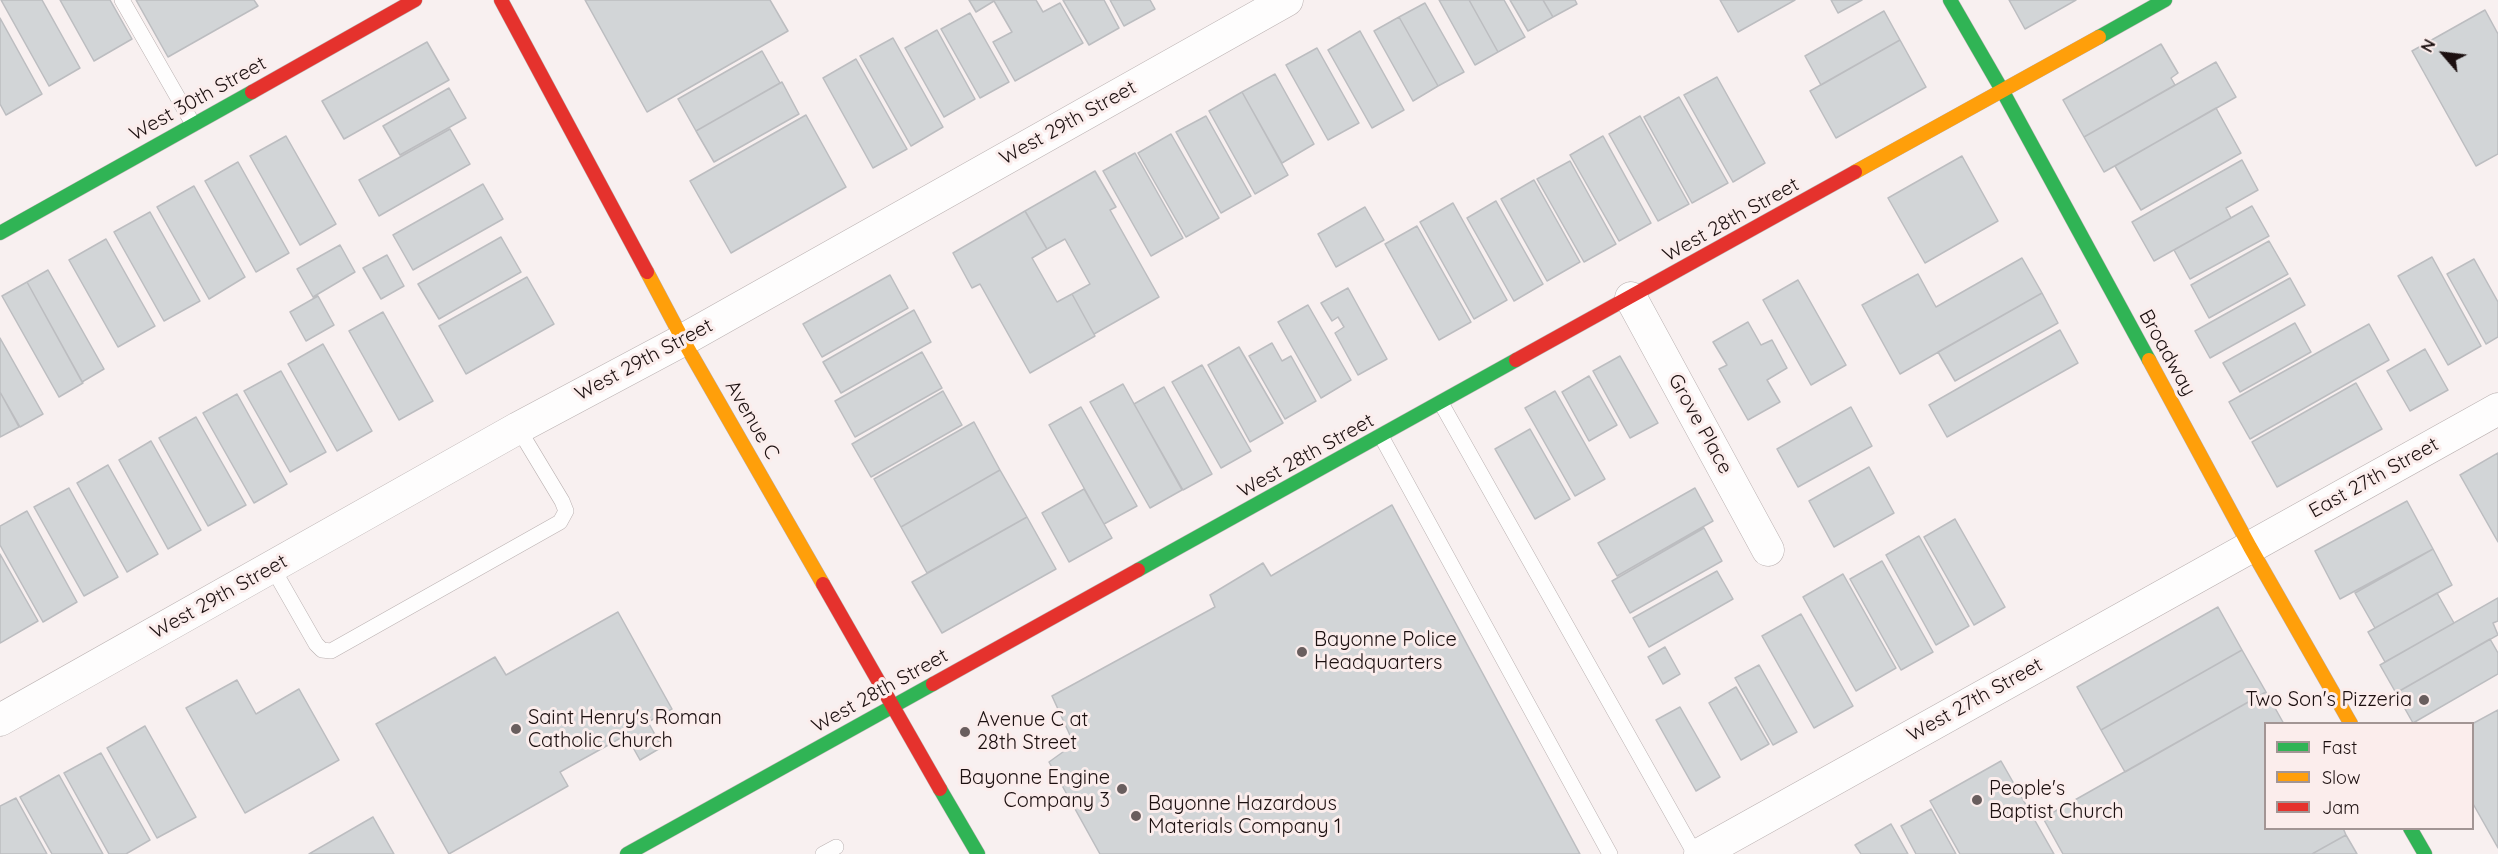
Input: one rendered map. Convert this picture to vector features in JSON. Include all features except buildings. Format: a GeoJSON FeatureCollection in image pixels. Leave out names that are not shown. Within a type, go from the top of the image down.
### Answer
{"type":"FeatureCollection","features":[{"type":"Feature","properties":{"kind":"street","name":"West 30th Street"},"geometry":{"type":"LineString","coordinates":[[0,233],[415,0]]}},
{"type":"Feature","properties":{"kind":"street","name":"Avenue C"},"geometry":{"type":"LineString","coordinates":[[501,0],[683,340],[978,854]]}},
{"type":"Feature","properties":{"kind":"street","name":"West 29th Street"},"geometry":{"type":"LineString","coordinates":[[0,720],[518,428],[683,340],[1287,0]]}},
{"type":"Feature","properties":{"kind":"street","name":"Broadway"},"geometry":{"type":"LineString","coordinates":[[1950,0],[2002,90],[2250,547],[2350,722]]}},
{"type":"Feature","properties":{"kind":"street","name":"West 28th Street"},"geometry":{"type":"LineString","coordinates":[[627,854],[2165,0]]}},
{"type":"Feature","properties":{"kind":"street","name":"Grove Place"},"geometry":{"type":"LineString","coordinates":[[1631,298],[1768,550]]}},
{"type":"Feature","properties":{"kind":"street","name":"East 27th Street"},"geometry":{"type":"LineString","coordinates":[[2250,547],[2498,409]]}},
{"type":"Feature","properties":{"kind":"street","name":"West 27th Street"},"geometry":{"type":"LineString","coordinates":[[1700,854],[2250,547]]}},
{"type":"Feature","properties":{"kind":"street"},"geometry":{"type":"LineString","coordinates":[[2411,830],[2425,854]]}},
{"type":"Feature","properties":{"kind":"lane"},"geometry":{"type":"LineString","coordinates":[[122,0],[193,124]]}},
{"type":"Feature","properties":{"kind":"lane"},"geometry":{"type":"LineString","coordinates":[[1441,403],[1695,854]]}},
{"type":"Feature","properties":{"kind":"lane"},"geometry":{"type":"LineString","coordinates":[[272,567],[316,644],[322,650],[331,651],[540,534],[560,522],[566,511],[518,428]]}},
{"type":"Feature","properties":{"kind":"lane"},"geometry":{"type":"LineString","coordinates":[[1381,436],[1610,854]]}},
{"type":"Feature","properties":{"kind":"traffic: fast"},"geometry":{"type":"LineString","coordinates":[[1950,0],[2002,90],[2149,360]]}},
{"type":"Feature","properties":{"kind":"traffic: fast"},"geometry":{"type":"LineString","coordinates":[[2099,37],[2165,0]]}},
{"type":"Feature","properties":{"kind":"traffic: fast"},"geometry":{"type":"LineString","coordinates":[[0,233],[252,92]]}},
{"type":"Feature","properties":{"kind":"traffic: fast"},"geometry":{"type":"LineString","coordinates":[[1138,570],[1516,360]]}},
{"type":"Feature","properties":{"kind":"traffic: fast"},"geometry":{"type":"LineString","coordinates":[[627,854],[933,684]]}},
{"type":"Feature","properties":{"kind":"traffic: fast"},"geometry":{"type":"LineString","coordinates":[[940,789],[978,854]]}},
{"type":"Feature","properties":{"kind":"traffic: fast"},"geometry":{"type":"LineString","coordinates":[[2411,830],[2425,854]]}},
{"type":"Feature","properties":{"kind":"traffic: slow"},"geometry":{"type":"LineString","coordinates":[[1855,172],[2099,37]]}},
{"type":"Feature","properties":{"kind":"traffic: slow"},"geometry":{"type":"LineString","coordinates":[[647,272],[683,340],[823,584]]}},
{"type":"Feature","properties":{"kind":"traffic: slow"},"geometry":{"type":"LineString","coordinates":[[2149,360],[2250,547],[2350,722]]}},
{"type":"Feature","properties":{"kind":"traffic: jam"},"geometry":{"type":"LineString","coordinates":[[252,92],[415,0]]}},
{"type":"Feature","properties":{"kind":"traffic: jam"},"geometry":{"type":"LineString","coordinates":[[501,0],[647,272]]}},
{"type":"Feature","properties":{"kind":"traffic: jam"},"geometry":{"type":"LineString","coordinates":[[1516,360],[1855,172]]}},
{"type":"Feature","properties":{"kind":"traffic: jam"},"geometry":{"type":"LineString","coordinates":[[933,684],[1138,570]]}},
{"type":"Feature","properties":{"kind":"traffic: jam"},"geometry":{"type":"LineString","coordinates":[[823,584],[940,789]]}},
{"type":"Feature","properties":{"kind":"place","name":"Bayonne Police Headquarters"},"geometry":{"type":"Point","coordinates":[1302,652]}},
{"type":"Feature","properties":{"kind":"place","name":"Two Son's Pizzeria"},"geometry":{"type":"Point","coordinates":[2424,700]}},
{"type":"Feature","properties":{"kind":"place","name":"Saint Henry's Roman Catholic Church"},"geometry":{"type":"Point","coordinates":[516,729]}},
{"type":"Feature","properties":{"kind":"place","name":"Avenue C at 28th Street"},"geometry":{"type":"Point","coordinates":[965,732]}},
{"type":"Feature","properties":{"kind":"place","name":"Bayonne Engine Company 3"},"geometry":{"type":"Point","coordinates":[1122,789]}},
{"type":"Feature","properties":{"kind":"place","name":"People's Baptist Church"},"geometry":{"type":"Point","coordinates":[1977,800]}},
{"type":"Feature","properties":{"kind":"place","name":"Bayonne Hazardous Materials Company 1"},"geometry":{"type":"Point","coordinates":[1136,816]}}]}
